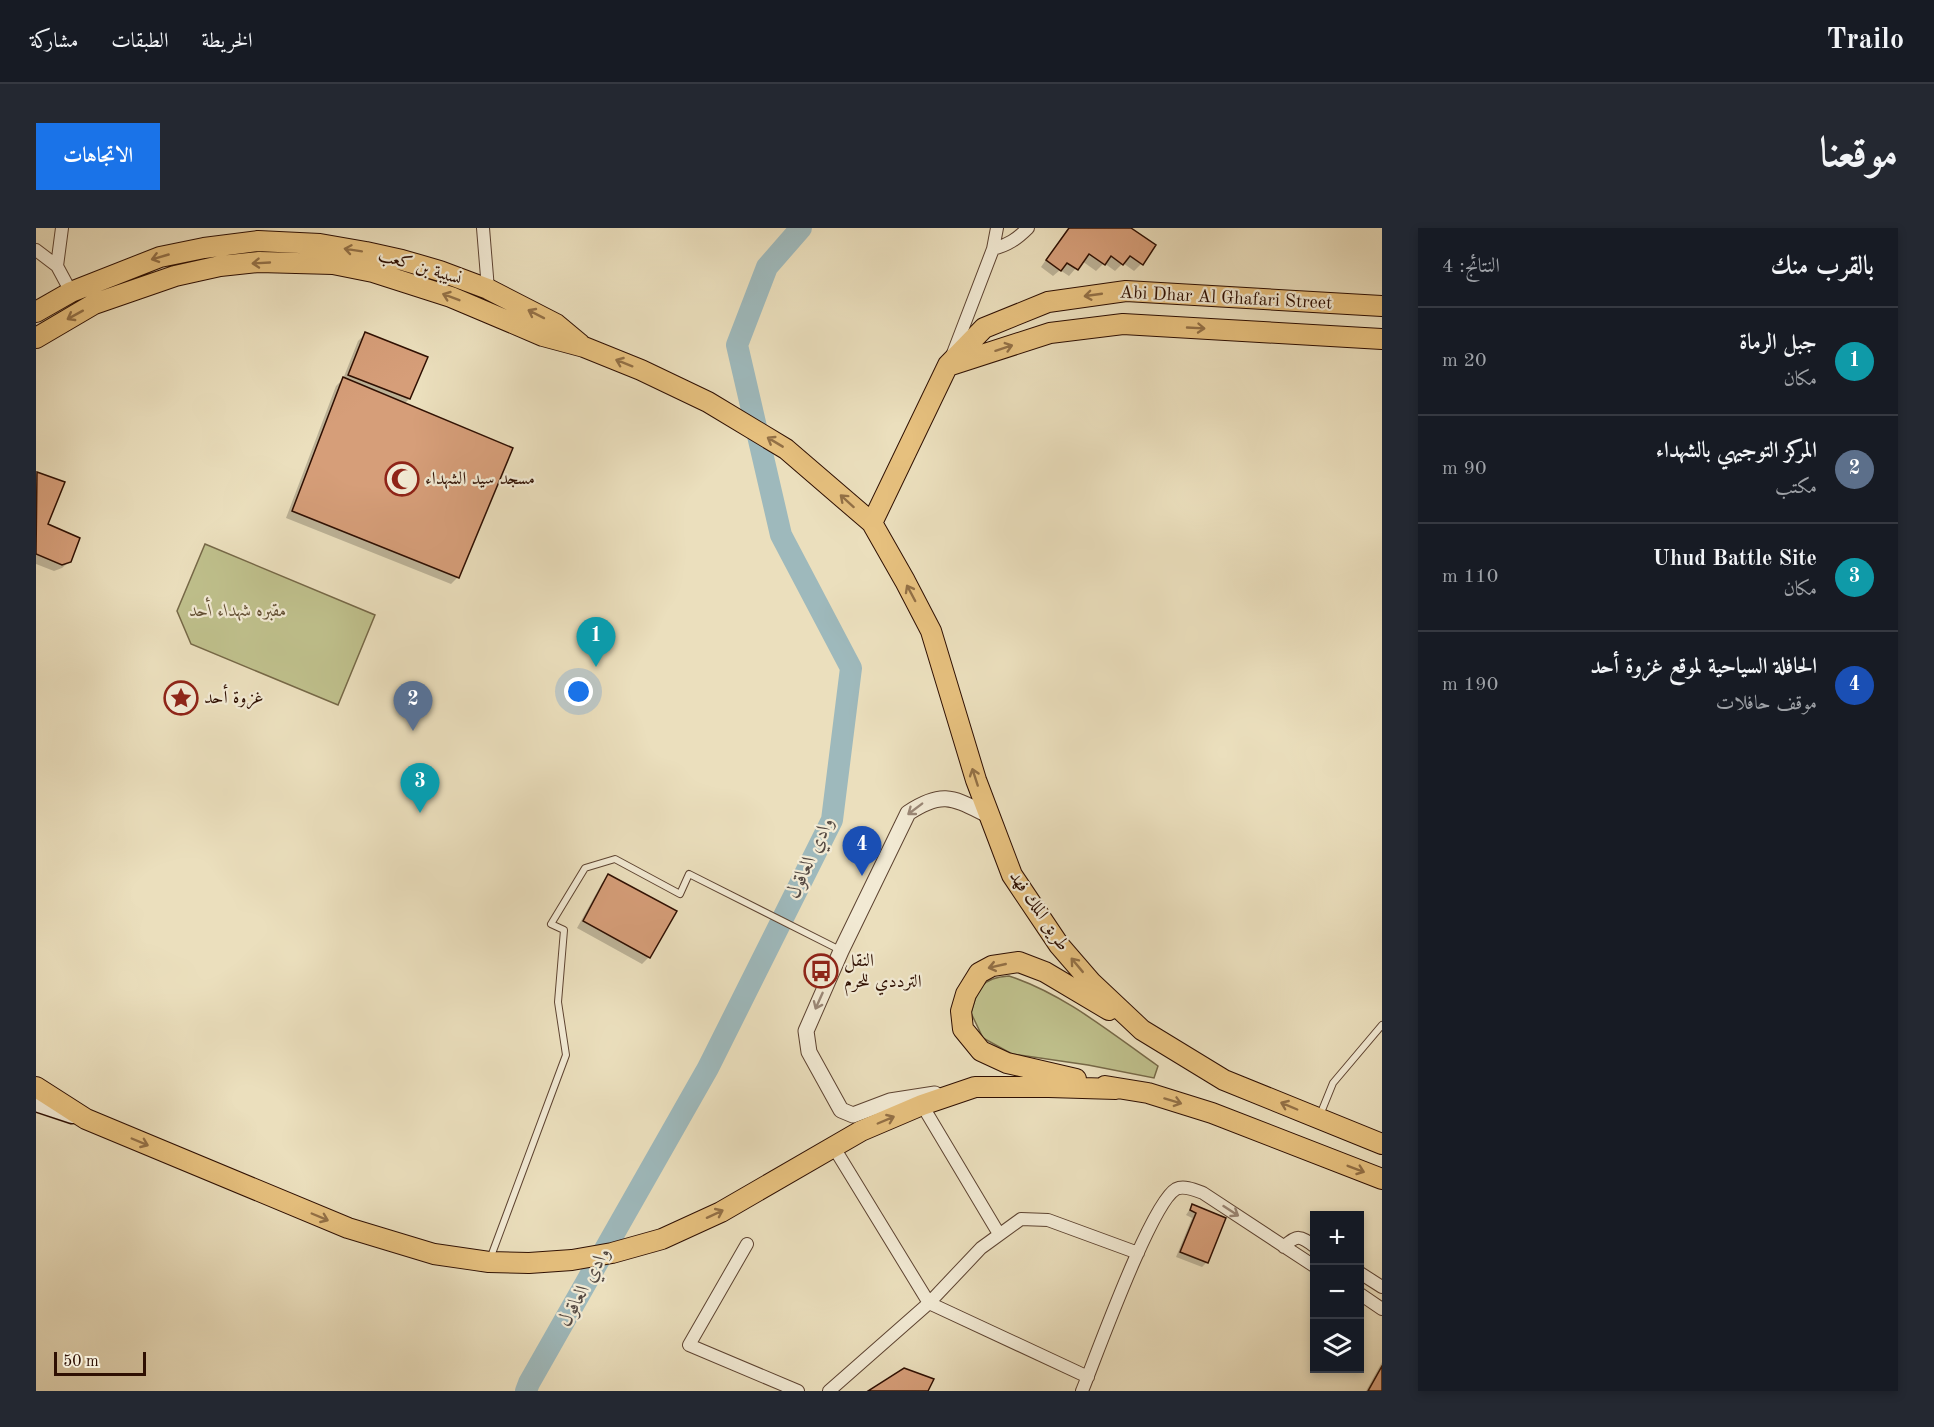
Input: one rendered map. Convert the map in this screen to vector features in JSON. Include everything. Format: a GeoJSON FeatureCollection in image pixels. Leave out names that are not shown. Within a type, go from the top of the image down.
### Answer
{"type":"FeatureCollection","features":[{"type":"Feature","properties":{"kind":"main road","name":"نسيبة بن كعب"},"geometry":{"type":"LineString","coordinates":[[36,312],[71,292],[160,257],[256,235],[366,252],[440,271],[488,289],[556,324],[584,347]]}},
{"type":"Feature","properties":{"kind":"main road"},"geometry":{"type":"LineString","coordinates":[[36,338],[94,304],[175,276],[220,266],[291,262],[333,264],[373,272],[451,297],[543,336],[584,347]]}},
{"type":"Feature","properties":{"kind":"main road","name":"Abi Dhar Al Ghafari Street"},"geometry":{"type":"LineString","coordinates":[[872,523],[948,365],[984,328],[1048,302],[1126,291],[1382,306]]}},
{"type":"Feature","properties":{"kind":"main road","name":"Abi Dhar Al Ghafari Street"},"geometry":{"type":"LineString","coordinates":[[948,365],[1050,333],[1123,324],[1382,339]]}},
{"type":"Feature","properties":{"kind":"main road","name":"طريق الملك فهد"},"geometry":{"type":"LineString","coordinates":[[584,347],[708,402],[786,449],[872,523],[931,631],[976,780],[1012,875],[1059,945],[1091,982],[1143,1030],[1224,1080],[1382,1144]]}},
{"type":"Feature","properties":{"kind":"main road"},"geometry":{"type":"LineString","coordinates":[[1143,1030],[1045,972],[1019,962],[992,966],[979,973],[966,993],[961,1011],[963,1029],[981,1051],[1006,1064],[1148,1094],[1212,1113],[1382,1179]]}},
{"type":"Feature","properties":{"kind":"main road"},"geometry":{"type":"LineString","coordinates":[[36,1087],[86,1119]]}},
{"type":"Feature","properties":{"kind":"main road"},"geometry":{"type":"LineString","coordinates":[[36,1103],[86,1119],[348,1228],[434,1254],[489,1262],[529,1263],[572,1260],[612,1253],[662,1239],[721,1212],[861,1131],[922,1104],[975,1087],[1116,1089]]}},
{"type":"Feature","properties":{"kind":"street"},"geometry":{"type":"LineString","coordinates":[[57,266],[62,228]]}},
{"type":"Feature","properties":{"kind":"street"},"geometry":{"type":"LineString","coordinates":[[483,228],[488,289]]}},
{"type":"Feature","properties":{"kind":"street"},"geometry":{"type":"LineString","coordinates":[[948,365],[993,249],[997,228]]}},
{"type":"Feature","properties":{"kind":"street"},"geometry":{"type":"LineString","coordinates":[[993,249],[1012,242],[1028,228]]}},
{"type":"Feature","properties":{"kind":"street"},"geometry":{"type":"LineString","coordinates":[[36,250],[57,266],[71,292]]}},
{"type":"Feature","properties":{"kind":"street"},"geometry":{"type":"LineString","coordinates":[[975,1087],[890,1101],[853,1114],[841,1110],[809,1052],[806,1031],[841,951],[908,813],[925,802],[938,799],[956,800],[988,815]]}},
{"type":"Feature","properties":{"kind":"street"},"geometry":{"type":"LineString","coordinates":[[922,1104],[999,1234]]}},
{"type":"Feature","properties":{"kind":"street"},"geometry":{"type":"LineString","coordinates":[[833,1146],[929,1303],[1088,1377]]}},
{"type":"Feature","properties":{"kind":"street"},"geometry":{"type":"LineString","coordinates":[[1082,1391],[1138,1253],[1161,1206],[1178,1188],[1203,1193],[1312,1265]]}},
{"type":"Feature","properties":{"kind":"street"},"geometry":{"type":"LineString","coordinates":[[829,1391],[929,1303],[981,1248],[1021,1219],[1047,1220],[1138,1253]]}},
{"type":"Feature","properties":{"kind":"street"},"geometry":{"type":"LineString","coordinates":[[1284,1247],[1293,1238],[1298,1237],[1310,1244]]}},
{"type":"Feature","properties":{"kind":"street"},"geometry":{"type":"LineString","coordinates":[[747,1244],[690,1345],[798,1391]]}},
{"type":"Feature","properties":{"kind":"street"},"geometry":{"type":"LineString","coordinates":[[1364,1277],[1382,1287]]}},
{"type":"Feature","properties":{"kind":"street"},"geometry":{"type":"LineString","coordinates":[[1364,1297],[1382,1308]]}},
{"type":"Feature","properties":{"kind":"lane"},"geometry":{"type":"LineString","coordinates":[[489,1262],[566,1054],[558,1002],[564,930],[551,924],[585,868],[615,859],[680,894],[689,874],[841,951]]}},
{"type":"Feature","properties":{"kind":"lane"},"geometry":{"type":"LineString","coordinates":[[1318,1119],[1333,1083],[1382,1025]]}},
{"type":"Feature","properties":{"kind":"green space","name":"مقبره شهداء أحد"},"geometry":{"type":"Polygon","coordinates":[[[205,544],[375,615],[338,705],[191,644],[177,611],[205,544]]]}},
{"type":"Feature","properties":{"kind":"green space"},"geometry":{"type":"Polygon","coordinates":[[[1009,976],[1049,993],[1105,1028],[1158,1066],[1154,1078],[1088,1065],[1012,1054],[983,1038],[971,1013],[976,997],[987,982],[1009,976]]]}},
{"type":"Feature","properties":{"kind":"building"},"geometry":{"type":"Polygon","coordinates":[[[1069,228],[1131,228],[1156,245],[1143,265],[1130,256],[1123,265],[1111,256],[1105,265],[1089,254],[1078,270],[1067,263],[1061,271],[1046,260],[1069,228]]]}},
{"type":"Feature","properties":{"kind":"building"},"geometry":{"type":"Polygon","coordinates":[[[365,332],[428,357],[410,399],[348,375],[365,332]]]}},
{"type":"Feature","properties":{"kind":"building","name":"مسجد سيد الشهداء"},"geometry":{"type":"Polygon","coordinates":[[[343,377],[513,448],[459,578],[292,511],[343,377]]]}},
{"type":"Feature","properties":{"kind":"building"},"geometry":{"type":"Polygon","coordinates":[[[37,472],[65,482],[48,524],[80,538],[71,562],[62,565],[36,554],[37,472]]]}},
{"type":"Feature","properties":{"kind":"building"},"geometry":{"type":"Polygon","coordinates":[[[608,874],[677,911],[650,958],[583,921],[608,874]]]}},
{"type":"Feature","properties":{"kind":"building"},"geometry":{"type":"Polygon","coordinates":[[[1192,1204],[1226,1218],[1208,1263],[1180,1252],[1196,1213],[1190,1210],[1192,1204]]]}},
{"type":"Feature","properties":{"kind":"building"},"geometry":{"type":"Polygon","coordinates":[[[1382,1366],[1382,1391],[1368,1391],[1382,1366]]]}},
{"type":"Feature","properties":{"kind":"building"},"geometry":{"type":"Polygon","coordinates":[[[904,1368],[934,1379],[928,1391],[868,1391],[904,1368]]]}},
{"type":"Feature","properties":{"kind":"waterway","name":"وادي العاقول"},"geometry":{"type":"LineString","coordinates":[[526,1391],[708,1068],[832,820],[851,668],[781,535],[737,345],[767,267],[801,228]]}},
{"type":"Feature","properties":{"kind":"place","name":"مسجد سيد الشهداء"},"geometry":{"type":"Point","coordinates":[402,479]}},
{"type":"Feature","properties":{"kind":"place","name":"جبل الرماة"},"geometry":{"type":"Point","coordinates":[596,667]}},
{"type":"Feature","properties":{"kind":"place","name":"غزوة أحد"},"geometry":{"type":"Point","coordinates":[181,698]}},
{"type":"Feature","properties":{"kind":"place","name":"المركز التوجيهي بالشهداء"},"geometry":{"type":"Point","coordinates":[413,731]}},
{"type":"Feature","properties":{"kind":"place","name":"Uhud Battle Site"},"geometry":{"type":"Point","coordinates":[420,813]}},
{"type":"Feature","properties":{"kind":"place","name":"الحافلة السياحية لموقع غزوة أحد"},"geometry":{"type":"Point","coordinates":[862,876]}},
{"type":"Feature","properties":{"kind":"place","name":"النقل الترددي للحرم"},"geometry":{"type":"Point","coordinates":[821,971]}}]}
